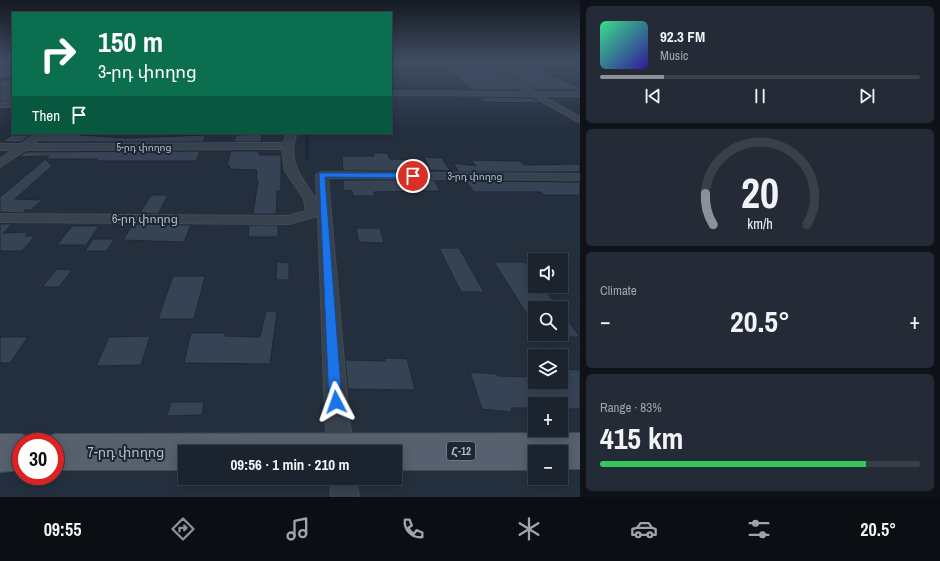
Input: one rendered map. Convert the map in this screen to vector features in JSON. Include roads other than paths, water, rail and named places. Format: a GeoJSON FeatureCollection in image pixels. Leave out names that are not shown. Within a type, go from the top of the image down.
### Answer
{"type":"FeatureCollection","features":[{"type":"Feature","properties":{"kind":"main road","name":"Հ-12"},"geometry":{"type":"LineString","coordinates":[[402,458],[580,451]]}},
{"type":"Feature","properties":{"kind":"main road"},"geometry":{"type":"LineString","coordinates":[[0,452],[12,452]]}},
{"type":"Feature","properties":{"kind":"main road","name":"7-րդ փողոց"},"geometry":{"type":"LineString","coordinates":[[64,452],[178,455]]}},
{"type":"Feature","properties":{"kind":"street"},"geometry":{"type":"LineString","coordinates":[[519,85],[580,120]]}},
{"type":"Feature","properties":{"kind":"street"},"geometry":{"type":"LineString","coordinates":[[394,93],[580,94]]}},
{"type":"Feature","properties":{"kind":"street"},"geometry":{"type":"LineString","coordinates":[[0,105],[12,105]]}},
{"type":"Feature","properties":{"kind":"street"},"geometry":{"type":"LineString","coordinates":[[0,164],[41,134]]}},
{"type":"Feature","properties":{"kind":"street"},"geometry":{"type":"LineString","coordinates":[[292,134],[287,146],[291,171],[318,213],[336,418],[340,445]]}},
{"type":"Feature","properties":{"kind":"street","name":"5-րդ փողոց"},"geometry":{"type":"LineString","coordinates":[[0,147],[287,146]]}},
{"type":"Feature","properties":{"kind":"street","name":"3-րդ փողոց"},"geometry":{"type":"LineString","coordinates":[[318,213],[322,175],[580,177]]}},
{"type":"Feature","properties":{"kind":"street","name":"6-րդ փողոց"},"geometry":{"type":"LineString","coordinates":[[0,218],[289,220],[318,213]]}},
{"type":"Feature","properties":{"kind":"street"},"geometry":{"type":"LineString","coordinates":[[344,485],[345,497]]}},
{"type":"Feature","properties":{"kind":"waterway"},"geometry":{"type":"LineString","coordinates":[[307,134],[307,159]]}}]}
